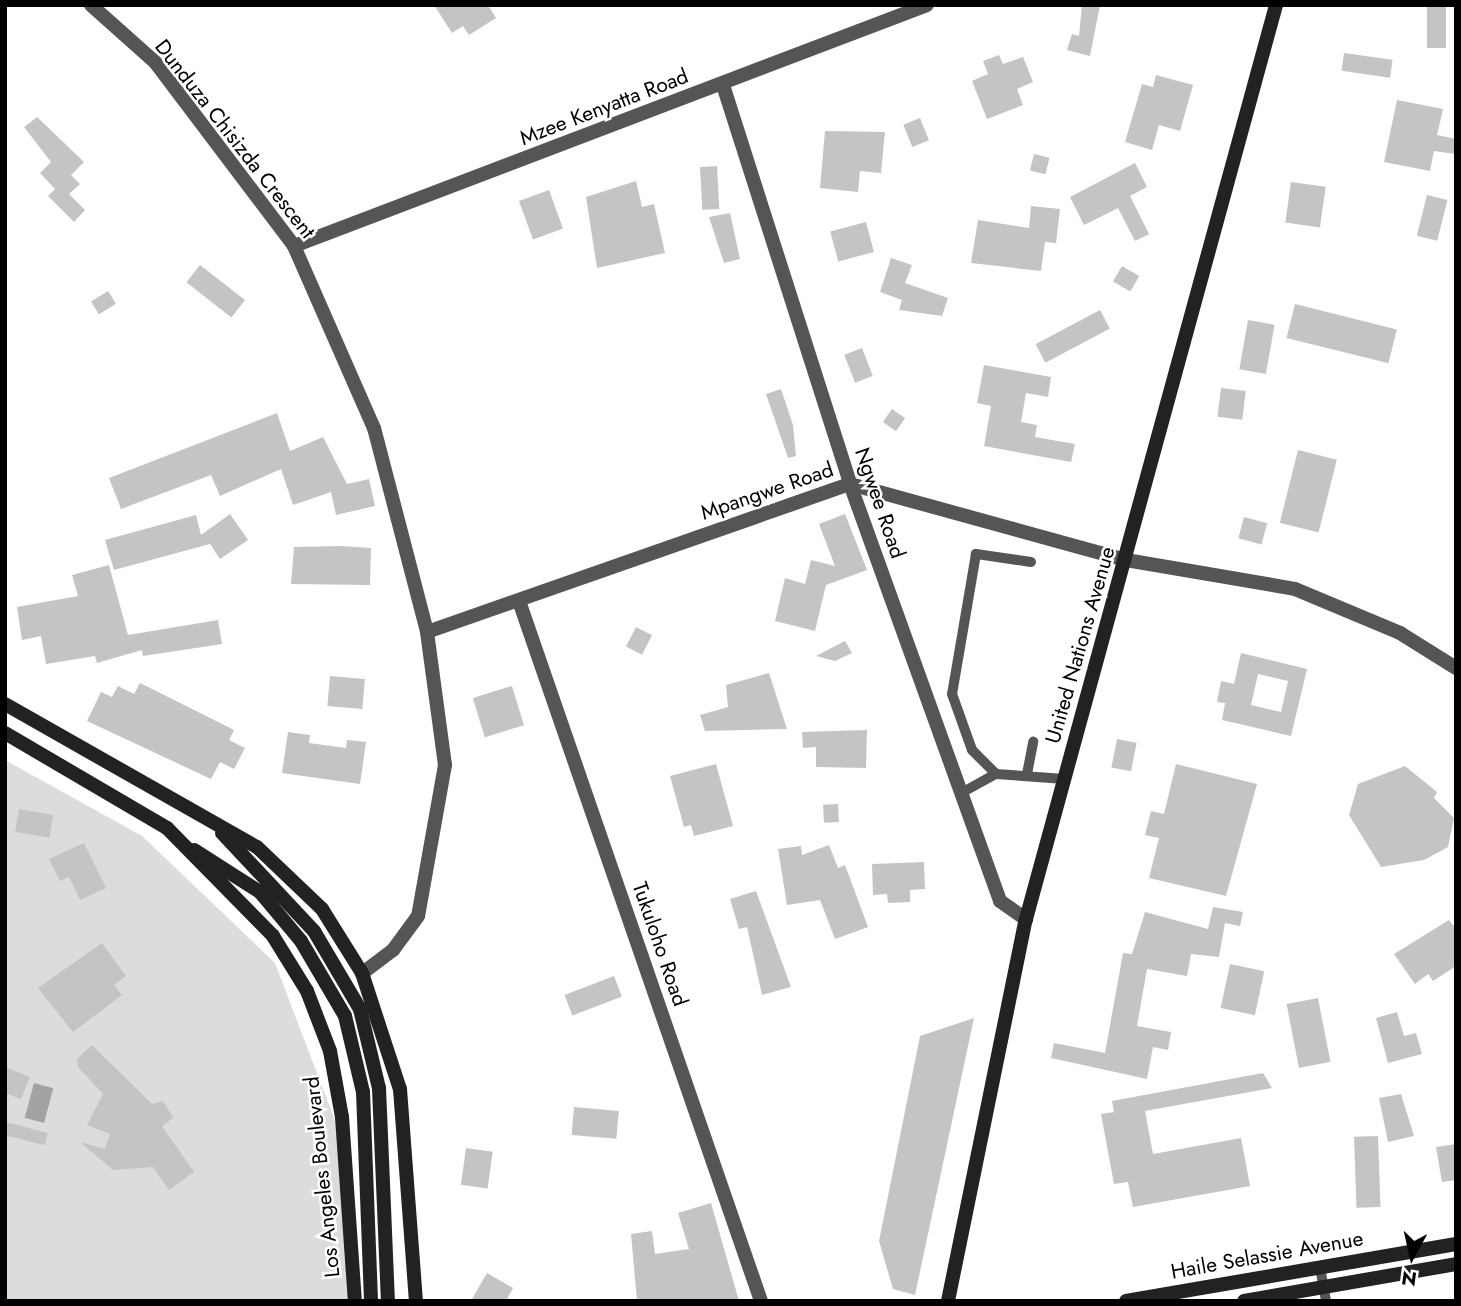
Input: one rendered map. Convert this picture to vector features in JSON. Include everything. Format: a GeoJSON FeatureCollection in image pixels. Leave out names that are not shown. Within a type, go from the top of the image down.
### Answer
{"type":"FeatureCollection","features":[{"type":"Feature","properties":{"kind":"main road","name":"United Nations Avenue"},"geometry":{"type":"LineString","coordinates":[[947,1301],[1026,919],[1276,5]]}},
{"type":"Feature","properties":{"kind":"main road"},"geometry":{"type":"LineString","coordinates":[[5,705],[215,824],[296,879],[362,973],[400,1089],[416,1301]]}},
{"type":"Feature","properties":{"kind":"main road","name":"Los Angeles Boulevard"},"geometry":{"type":"LineString","coordinates":[[5,733],[187,847],[223,863],[260,892],[301,941],[345,1016],[363,1092],[371,1301]]}},
{"type":"Feature","properties":{"kind":"main road"},"geometry":{"type":"LineString","coordinates":[[215,824],[314,931],[360,1009],[379,1088],[388,1301]]}},
{"type":"Feature","properties":{"kind":"main road","name":"Los Angeles Boulevard"},"geometry":{"type":"LineString","coordinates":[[187,847],[273,936],[307,991],[330,1051],[342,1117],[355,1301]]}},
{"type":"Feature","properties":{"kind":"main road","name":"Haile Selassie Avenue"},"geometry":{"type":"LineString","coordinates":[[1126,1301],[1456,1244]]}},
{"type":"Feature","properties":{"kind":"main road","name":"Haile Selassie Avenue"},"geometry":{"type":"LineString","coordinates":[[1244,1301],[1324,1294],[1456,1264]]}},
{"type":"Feature","properties":{"kind":"street","name":"Dunduza Chisizda Crescent"},"geometry":{"type":"LineString","coordinates":[[91,5],[155,62],[294,246],[374,428],[427,632],[445,765],[430,877],[418,916],[393,950],[362,973]]}},
{"type":"Feature","properties":{"kind":"street","name":"Mzee Kenyatta Road"},"geometry":{"type":"LineString","coordinates":[[294,246],[723,85],[927,5]]}},
{"type":"Feature","properties":{"kind":"street","name":"Ngwee Road"},"geometry":{"type":"LineString","coordinates":[[723,85],[850,484],[1000,901],[1026,919]]}},
{"type":"Feature","properties":{"kind":"street","name":"Mpangwe Road"},"geometry":{"type":"LineString","coordinates":[[427,632],[850,484],[1126,560],[1295,589],[1400,633],[1456,668]]}},
{"type":"Feature","properties":{"kind":"street","name":"Tukuloho Road"},"geometry":{"type":"LineString","coordinates":[[519,601],[761,1301]]}},
{"type":"Feature","properties":{"kind":"lane"},"geometry":{"type":"LineString","coordinates":[[996,774],[972,750],[952,694],[976,554],[1031,562]]}},
{"type":"Feature","properties":{"kind":"lane"},"geometry":{"type":"LineString","coordinates":[[1027,774],[1033,741]]}},
{"type":"Feature","properties":{"kind":"lane"},"geometry":{"type":"LineString","coordinates":[[963,792],[996,774],[1027,774],[1065,779]]}},
{"type":"Feature","properties":{"kind":"lane"},"geometry":{"type":"LineString","coordinates":[[1320,1267],[1324,1294]]}},
{"type":"Feature","properties":{"kind":"shaded area"},"geometry":{"type":"Polygon","coordinates":[[[5,760],[142,836],[275,963],[339,1131],[348,1301],[5,1301],[5,760]]]}},
{"type":"Feature","properties":{"kind":"shaded area"},"geometry":{"type":"Polygon","coordinates":[[[34,1083],[53,1088],[44,1123],[25,1118],[34,1083]]]}},
{"type":"Feature","properties":{"kind":"building"},"geometry":{"type":"Polygon","coordinates":[[[434,5],[488,5],[496,18],[469,35],[463,26],[452,33],[434,5]]]}},
{"type":"Feature","properties":{"kind":"building"},"geometry":{"type":"Polygon","coordinates":[[[1082,5],[1100,5],[1090,56],[1067,50],[1072,34],[1079,36],[1082,5]]]}},
{"type":"Feature","properties":{"kind":"building"},"geometry":{"type":"Polygon","coordinates":[[[1427,5],[1446,5],[1446,48],[1427,48],[1427,5]]]}},
{"type":"Feature","properties":{"kind":"building"},"geometry":{"type":"Polygon","coordinates":[[[1344,53],[1393,60],[1390,78],[1341,71],[1344,53]]]}},
{"type":"Feature","properties":{"kind":"building"},"geometry":{"type":"Polygon","coordinates":[[[999,55],[1003,64],[1023,57],[1033,82],[1017,89],[1023,105],[987,119],[972,81],[988,74],[983,61],[999,55]]]}},
{"type":"Feature","properties":{"kind":"building"},"geometry":{"type":"Polygon","coordinates":[[[1156,75],[1193,85],[1180,131],[1159,125],[1152,150],[1125,142],[1142,84],[1153,87],[1156,75]]]}},
{"type":"Feature","properties":{"kind":"building"},"geometry":{"type":"Polygon","coordinates":[[[1397,100],[1443,109],[1437,135],[1456,139],[1456,154],[1434,151],[1430,171],[1384,162],[1397,100]]]}},
{"type":"Feature","properties":{"kind":"building"},"geometry":{"type":"Polygon","coordinates":[[[37,117],[84,162],[71,175],[80,184],[69,194],[85,210],[74,222],[48,196],[55,189],[40,173],[51,162],[24,127],[37,117]]]}},
{"type":"Feature","properties":{"kind":"building"},"geometry":{"type":"Polygon","coordinates":[[[920,118],[929,140],[912,147],[903,125],[920,118]]]}},
{"type":"Feature","properties":{"kind":"building"},"geometry":{"type":"Polygon","coordinates":[[[825,131],[885,132],[881,173],[860,171],[858,192],[820,188],[825,131]]]}},
{"type":"Feature","properties":{"kind":"building"},"geometry":{"type":"Polygon","coordinates":[[[1034,154],[1050,158],[1045,174],[1030,170],[1034,154]]]}},
{"type":"Feature","properties":{"kind":"building"},"geometry":{"type":"Polygon","coordinates":[[[1135,163],[1147,187],[1130,196],[1149,234],[1135,241],[1118,208],[1084,225],[1070,197],[1135,163]]]}},
{"type":"Feature","properties":{"kind":"building"},"geometry":{"type":"Polygon","coordinates":[[[717,166],[719,209],[702,210],[700,167],[717,166]]]}},
{"type":"Feature","properties":{"kind":"building"},"geometry":{"type":"Polygon","coordinates":[[[636,181],[642,207],[654,204],[665,253],[597,268],[586,197],[636,181]]]}},
{"type":"Feature","properties":{"kind":"building"},"geometry":{"type":"Polygon","coordinates":[[[1291,182],[1326,187],[1320,227],[1285,223],[1291,182]]]}},
{"type":"Feature","properties":{"kind":"building"},"geometry":{"type":"Polygon","coordinates":[[[549,190],[563,229],[533,239],[519,201],[549,190]]]}},
{"type":"Feature","properties":{"kind":"building"},"geometry":{"type":"Polygon","coordinates":[[[1427,195],[1447,200],[1437,241],[1417,236],[1427,195]]]}},
{"type":"Feature","properties":{"kind":"building"},"geometry":{"type":"Polygon","coordinates":[[[1031,206],[1060,209],[1056,243],[1045,242],[1041,271],[971,263],[978,220],[1029,228],[1031,206]]]}},
{"type":"Feature","properties":{"kind":"building"},"geometry":{"type":"Polygon","coordinates":[[[730,213],[740,259],[724,263],[709,217],[730,213]]]}},
{"type":"Feature","properties":{"kind":"building"},"geometry":{"type":"Polygon","coordinates":[[[866,222],[874,252],[838,262],[830,232],[866,222]]]}},
{"type":"Feature","properties":{"kind":"building"},"geometry":{"type":"Polygon","coordinates":[[[891,258],[912,265],[905,283],[948,298],[942,316],[899,310],[902,300],[880,292],[891,258]]]}},
{"type":"Feature","properties":{"kind":"building"},"geometry":{"type":"Polygon","coordinates":[[[200,265],[245,300],[231,317],[186,282],[200,265]]]}},
{"type":"Feature","properties":{"kind":"building"},"geometry":{"type":"Polygon","coordinates":[[[1122,266],[1139,276],[1130,292],[1113,282],[1122,266]]]}},
{"type":"Feature","properties":{"kind":"building"},"geometry":{"type":"Polygon","coordinates":[[[108,291],[116,304],[99,314],[91,302],[108,291]]]}},
{"type":"Feature","properties":{"kind":"building"},"geometry":{"type":"Polygon","coordinates":[[[1295,304],[1397,329],[1388,363],[1287,338],[1295,304]]]}},
{"type":"Feature","properties":{"kind":"building"},"geometry":{"type":"Polygon","coordinates":[[[1100,310],[1110,329],[1045,363],[1036,344],[1100,310]]]}},
{"type":"Feature","properties":{"kind":"building"},"geometry":{"type":"Polygon","coordinates":[[[1248,320],[1275,325],[1266,374],[1239,369],[1248,320]]]}},
{"type":"Feature","properties":{"kind":"building"},"geometry":{"type":"Polygon","coordinates":[[[862,348],[873,376],[855,383],[844,355],[862,348]]]}},
{"type":"Feature","properties":{"kind":"building"},"geometry":{"type":"Polygon","coordinates":[[[984,365],[1051,377],[1048,397],[1026,393],[1021,422],[1037,425],[1035,437],[1075,444],[1071,462],[984,446],[991,406],[977,403],[984,365]]]}},
{"type":"Feature","properties":{"kind":"building"},"geometry":{"type":"Polygon","coordinates":[[[1221,388],[1246,391],[1242,420],[1217,417],[1221,388]]]}},
{"type":"Feature","properties":{"kind":"building"},"geometry":{"type":"Polygon","coordinates":[[[781,389],[793,425],[796,456],[788,458],[766,394],[781,389]]]}},
{"type":"Feature","properties":{"kind":"building"},"geometry":{"type":"Polygon","coordinates":[[[892,409],[905,418],[896,431],[883,422],[892,409]]]}},
{"type":"Feature","properties":{"kind":"building"},"geometry":{"type":"Polygon","coordinates":[[[277,413],[290,451],[323,437],[347,484],[369,479],[375,506],[336,515],[331,492],[293,505],[281,469],[220,496],[211,475],[121,509],[109,478],[277,413]]]}},
{"type":"Feature","properties":{"kind":"building"},"geometry":{"type":"Polygon","coordinates":[[[1298,450],[1337,460],[1319,532],[1280,523],[1298,450]]]}},
{"type":"Feature","properties":{"kind":"building"},"geometry":{"type":"Polygon","coordinates":[[[230,514],[248,540],[220,559],[210,544],[114,570],[105,540],[196,515],[201,535],[230,514]]]}},
{"type":"Feature","properties":{"kind":"building"},"geometry":{"type":"Polygon","coordinates":[[[845,514],[867,570],[826,585],[815,631],[775,621],[785,578],[805,584],[811,560],[835,566],[819,524],[845,514]]]}},
{"type":"Feature","properties":{"kind":"building"},"geometry":{"type":"Polygon","coordinates":[[[1244,517],[1267,523],[1261,544],[1238,538],[1244,517]]]}},
{"type":"Feature","properties":{"kind":"building"},"geometry":{"type":"Polygon","coordinates":[[[294,547],[371,548],[370,585],[291,584],[294,547]]]}},
{"type":"Feature","properties":{"kind":"building"},"geometry":{"type":"Polygon","coordinates":[[[109,565],[128,635],[218,620],[222,644],[143,656],[142,650],[97,663],[95,656],[46,664],[41,636],[22,640],[17,607],[78,596],[72,575],[109,565]]]}},
{"type":"Feature","properties":{"kind":"building"},"geometry":{"type":"Polygon","coordinates":[[[636,627],[652,635],[642,655],[626,647],[636,627]]]}},
{"type":"Feature","properties":{"kind":"building"},"geometry":{"type":"Polygon","coordinates":[[[845,641],[852,653],[835,661],[816,656],[845,641]]]}},
{"type":"Feature","properties":{"kind":"building"},"geometry":{"type":"Polygon","coordinates":[[[1241,653],[1307,669],[1291,736],[1222,720],[1225,703],[1217,702],[1221,681],[1234,684],[1241,653]],[[1258,674],[1251,705],[1281,712],[1288,681],[1258,674]]]}},
{"type":"Feature","properties":{"kind":"building"},"geometry":{"type":"Polygon","coordinates":[[[769,673],[787,729],[705,731],[700,715],[728,707],[726,685],[769,673]]]}},
{"type":"Feature","properties":{"kind":"building"},"geometry":{"type":"Polygon","coordinates":[[[330,676],[365,679],[362,709],[327,706],[330,676]]]}},
{"type":"Feature","properties":{"kind":"building"},"geometry":{"type":"Polygon","coordinates":[[[140,683],[234,730],[229,740],[245,748],[234,769],[220,762],[211,779],[87,721],[101,692],[112,697],[118,686],[134,694],[140,683]]]}},
{"type":"Feature","properties":{"kind":"building"},"geometry":{"type":"Polygon","coordinates":[[[512,686],[524,725],[485,737],[473,698],[512,686]]]}},
{"type":"Feature","properties":{"kind":"building"},"geometry":{"type":"Polygon","coordinates":[[[867,730],[866,768],[816,767],[816,747],[803,748],[802,732],[867,730]]]}},
{"type":"Feature","properties":{"kind":"building"},"geometry":{"type":"Polygon","coordinates":[[[288,732],[310,735],[309,743],[346,748],[347,740],[366,742],[360,784],[282,773],[288,732]]]}},
{"type":"Feature","properties":{"kind":"building"},"geometry":{"type":"Polygon","coordinates":[[[1117,739],[1137,743],[1131,771],[1111,767],[1117,739]]]}},
{"type":"Feature","properties":{"kind":"building"},"geometry":{"type":"Polygon","coordinates":[[[716,764],[733,826],[694,836],[691,825],[684,827],[670,776],[716,764]]]}},
{"type":"Feature","properties":{"kind":"building"},"geometry":{"type":"Polygon","coordinates":[[[1176,764],[1257,784],[1226,896],[1149,878],[1159,838],[1145,835],[1151,811],[1164,814],[1176,764]]]}},
{"type":"Feature","properties":{"kind":"building"},"geometry":{"type":"Polygon","coordinates":[[[1405,766],[1437,792],[1434,798],[1454,818],[1448,847],[1424,860],[1381,867],[1349,815],[1358,784],[1405,766]]]}},
{"type":"Feature","properties":{"kind":"building"},"geometry":{"type":"Polygon","coordinates":[[[838,804],[839,822],[824,823],[823,805],[838,804]]]}},
{"type":"Feature","properties":{"kind":"building"},"geometry":{"type":"Polygon","coordinates":[[[19,809],[53,815],[49,838],[15,832],[19,809]]]}},
{"type":"Feature","properties":{"kind":"building"},"geometry":{"type":"Polygon","coordinates":[[[84,843],[106,888],[80,900],[69,877],[60,881],[49,859],[84,843]]]}},
{"type":"Feature","properties":{"kind":"building"},"geometry":{"type":"Polygon","coordinates":[[[829,845],[838,868],[845,865],[868,927],[835,939],[820,900],[787,905],[778,849],[801,846],[802,855],[829,845]]]}},
{"type":"Feature","properties":{"kind":"building"},"geometry":{"type":"Polygon","coordinates":[[[924,862],[925,889],[910,890],[910,902],[888,903],[887,894],[873,895],[872,864],[924,862]]]}},
{"type":"Feature","properties":{"kind":"building"},"geometry":{"type":"Polygon","coordinates":[[[756,891],[791,987],[762,995],[747,927],[739,929],[730,899],[756,891]]]}},
{"type":"Feature","properties":{"kind":"building"},"geometry":{"type":"Polygon","coordinates":[[[1213,907],[1243,912],[1240,926],[1225,923],[1219,957],[1191,954],[1187,976],[1147,969],[1137,1026],[1171,1032],[1168,1050],[1153,1047],[1147,1079],[1051,1058],[1054,1043],[1105,1053],[1123,953],[1132,954],[1145,912],[1208,929],[1213,907]]]}},
{"type":"Feature","properties":{"kind":"building"},"geometry":{"type":"Polygon","coordinates":[[[1449,920],[1456,929],[1456,966],[1433,981],[1428,974],[1415,984],[1394,954],[1449,920]]]}},
{"type":"Feature","properties":{"kind":"building"},"geometry":{"type":"Polygon","coordinates":[[[102,943],[126,976],[114,985],[122,995],[73,1032],[38,988],[102,943]]]}},
{"type":"Feature","properties":{"kind":"building"},"geometry":{"type":"Polygon","coordinates":[[[1230,964],[1264,971],[1255,1015],[1221,1008],[1230,964]]]}},
{"type":"Feature","properties":{"kind":"building"},"geometry":{"type":"Polygon","coordinates":[[[614,976],[622,997],[572,1016],[565,995],[614,976]]]}},
{"type":"Feature","properties":{"kind":"building"},"geometry":{"type":"Polygon","coordinates":[[[1318,998],[1330,1062],[1299,1068],[1287,1004],[1318,998]]]}},
{"type":"Feature","properties":{"kind":"building"},"geometry":{"type":"Polygon","coordinates":[[[1397,1012],[1404,1036],[1416,1033],[1422,1054],[1388,1063],[1376,1018],[1397,1012]]]}},
{"type":"Feature","properties":{"kind":"building"},"geometry":{"type":"Polygon","coordinates":[[[974,1018],[915,1295],[893,1289],[879,1241],[920,1036],[974,1018]]]}},
{"type":"Feature","properties":{"kind":"building"},"geometry":{"type":"Polygon","coordinates":[[[92,1045],[152,1104],[163,1101],[173,1118],[162,1126],[194,1172],[169,1190],[153,1167],[113,1170],[80,1142],[105,1149],[110,1134],[87,1125],[103,1094],[78,1067],[77,1059],[92,1045]]]}},
{"type":"Feature","properties":{"kind":"building"},"geometry":{"type":"Polygon","coordinates":[[[5,1067],[30,1077],[21,1099],[5,1093],[5,1067]]]}},
{"type":"Feature","properties":{"kind":"building"},"geometry":{"type":"Polygon","coordinates":[[[1263,1073],[1272,1088],[1145,1111],[1153,1154],[1241,1138],[1250,1186],[1133,1207],[1128,1182],[1114,1184],[1101,1114],[1114,1112],[1112,1101],[1263,1073]]]}},
{"type":"Feature","properties":{"kind":"building"},"geometry":{"type":"Polygon","coordinates":[[[1401,1094],[1414,1136],[1388,1142],[1379,1098],[1401,1094]]]}},
{"type":"Feature","properties":{"kind":"building"},"geometry":{"type":"Polygon","coordinates":[[[574,1107],[619,1111],[616,1139],[572,1135],[574,1107]]]}},
{"type":"Feature","properties":{"kind":"building"},"geometry":{"type":"Polygon","coordinates":[[[5,1122],[48,1133],[45,1145],[5,1135],[5,1122]]]}},
{"type":"Feature","properties":{"kind":"building"},"geometry":{"type":"Polygon","coordinates":[[[1378,1136],[1380,1207],[1356,1208],[1354,1137],[1378,1136]]]}},
{"type":"Feature","properties":{"kind":"building"},"geometry":{"type":"Polygon","coordinates":[[[1456,1144],[1456,1180],[1442,1182],[1436,1147],[1456,1144]]]}},
{"type":"Feature","properties":{"kind":"building"},"geometry":{"type":"Polygon","coordinates":[[[466,1148],[493,1152],[488,1188],[461,1185],[466,1148]]]}},
{"type":"Feature","properties":{"kind":"building"},"geometry":{"type":"Polygon","coordinates":[[[711,1203],[739,1301],[637,1301],[631,1234],[652,1231],[655,1254],[689,1249],[678,1213],[711,1203]]]}},
{"type":"Feature","properties":{"kind":"building"},"geometry":{"type":"Polygon","coordinates":[[[487,1273],[513,1288],[506,1301],[471,1301],[487,1273]]]}}]}
